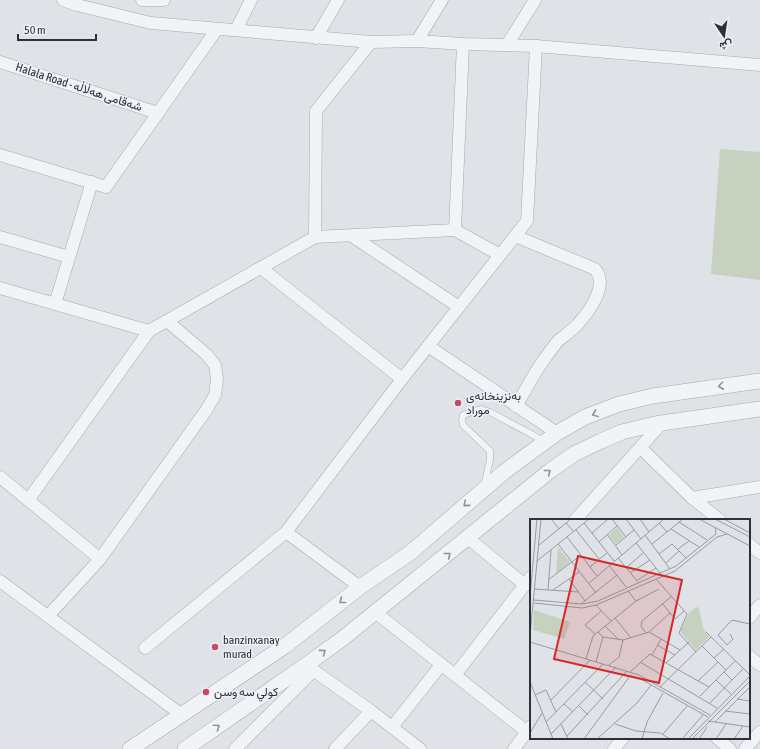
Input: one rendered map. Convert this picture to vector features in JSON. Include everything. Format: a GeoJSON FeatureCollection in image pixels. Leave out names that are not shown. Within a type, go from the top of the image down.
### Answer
{"type":"FeatureCollection","features":[{"type":"Feature","properties":{"kind":"street"},"geometry":{"type":"LineString","coordinates":[[63,0],[151,24],[371,42],[417,41],[536,46],[760,65]]}},
{"type":"Feature","properties":{"kind":"street"},"geometry":{"type":"LineString","coordinates":[[142,0],[164,0]]}},
{"type":"Feature","properties":{"kind":"street"},"geometry":{"type":"LineString","coordinates":[[236,30],[251,0]]}},
{"type":"Feature","properties":{"kind":"street"},"geometry":{"type":"LineString","coordinates":[[316,38],[338,0]]}},
{"type":"Feature","properties":{"kind":"street"},"geometry":{"type":"LineString","coordinates":[[417,41],[442,0]]}},
{"type":"Feature","properties":{"kind":"street"},"geometry":{"type":"LineString","coordinates":[[507,45],[535,0]]}},
{"type":"Feature","properties":{"kind":"street"},"geometry":{"type":"LineString","coordinates":[[0,155],[106,186],[217,29]]}},
{"type":"Feature","properties":{"kind":"street"},"geometry":{"type":"LineString","coordinates":[[316,237],[316,111],[371,42]]}},
{"type":"Feature","properties":{"kind":"street"},"geometry":{"type":"LineString","coordinates":[[455,230],[463,44]]}},
{"type":"Feature","properties":{"kind":"street"},"geometry":{"type":"LineString","coordinates":[[145,648],[286,532],[402,379],[526,221],[536,46]]}},
{"type":"Feature","properties":{"kind":"street","name":"Halala Road - شەقامی هەڵاڵە"},"geometry":{"type":"LineString","coordinates":[[0,62],[158,113]]}},
{"type":"Feature","properties":{"kind":"street"},"geometry":{"type":"LineString","coordinates":[[55,304],[92,182]]}},
{"type":"Feature","properties":{"kind":"street"},"geometry":{"type":"LineString","coordinates":[[29,500],[149,331],[316,237],[455,230],[500,255]]}},
{"type":"Feature","properties":{"kind":"street"},"geometry":{"type":"LineString","coordinates":[[352,236],[459,307]]}},
{"type":"Feature","properties":{"kind":"street"},"geometry":{"type":"LineString","coordinates":[[515,236],[595,269],[599,273],[600,283],[595,300],[587,313],[577,325],[559,341],[543,361],[516,406]]}},
{"type":"Feature","properties":{"kind":"street"},"geometry":{"type":"LineString","coordinates":[[0,237],[69,257]]}},
{"type":"Feature","properties":{"kind":"street"},"geometry":{"type":"LineString","coordinates":[[262,268],[402,379]]}},
{"type":"Feature","properties":{"kind":"street"},"geometry":{"type":"LineString","coordinates":[[0,288],[149,331]]}},
{"type":"Feature","properties":{"kind":"street"},"geometry":{"type":"LineString","coordinates":[[48,616],[100,558],[215,396],[217,379],[215,365],[206,354],[167,321]]}},
{"type":"Feature","properties":{"kind":"street"},"geometry":{"type":"LineString","coordinates":[[428,346],[516,406],[551,437]]}},
{"type":"Feature","properties":{"kind":"street"},"geometry":{"type":"LineString","coordinates":[[130,749],[285,646],[360,587],[410,553],[504,472],[551,437],[585,417],[619,404],[646,398],[760,381]]}},
{"type":"Feature","properties":{"kind":"street"},"geometry":{"type":"LineString","coordinates":[[185,749],[310,667],[551,470],[574,454],[622,432],[662,423],[760,408]]}},
{"type":"Feature","properties":{"kind":"street"},"geometry":{"type":"LineString","coordinates":[[579,519],[662,423]]}},
{"type":"Feature","properties":{"kind":"street"},"geometry":{"type":"LineString","coordinates":[[641,448],[692,498],[719,519]]}},
{"type":"Feature","properties":{"kind":"street"},"geometry":{"type":"LineString","coordinates":[[0,477],[100,558]]}},
{"type":"Feature","properties":{"kind":"street"},"geometry":{"type":"LineString","coordinates":[[692,498],[760,487]]}},
{"type":"Feature","properties":{"kind":"street"},"geometry":{"type":"LineString","coordinates":[[286,532],[360,587]]}},
{"type":"Feature","properties":{"kind":"street"},"geometry":{"type":"LineString","coordinates":[[455,675],[528,581],[468,538]]}},
{"type":"Feature","properties":{"kind":"street"},"geometry":{"type":"LineString","coordinates":[[750,545],[760,553]]}},
{"type":"Feature","properties":{"kind":"street"},"geometry":{"type":"LineString","coordinates":[[410,553],[428,570]]}},
{"type":"Feature","properties":{"kind":"street"},"geometry":{"type":"LineString","coordinates":[[0,581],[182,715]]}},
{"type":"Feature","properties":{"kind":"street"},"geometry":{"type":"LineString","coordinates":[[750,617],[760,605]]}},
{"type":"Feature","properties":{"kind":"street"},"geometry":{"type":"LineString","coordinates":[[376,612],[441,665],[529,729],[514,749]]}},
{"type":"Feature","properties":{"kind":"street"},"geometry":{"type":"LineString","coordinates":[[750,657],[760,664]]}},
{"type":"Feature","properties":{"kind":"street"},"geometry":{"type":"LineString","coordinates":[[392,727],[441,665]]}},
{"type":"Feature","properties":{"kind":"street"},"geometry":{"type":"LineString","coordinates":[[310,667],[392,727],[413,747]]}},
{"type":"Feature","properties":{"kind":"street"},"geometry":{"type":"LineString","coordinates":[[235,749],[310,667]]}},
{"type":"Feature","properties":{"kind":"street"},"geometry":{"type":"LineString","coordinates":[[335,749],[371,711]]}},
{"type":"Feature","properties":{"kind":"street"},"geometry":{"type":"LineString","coordinates":[[745,749],[760,732]]}},
{"type":"Feature","properties":{"kind":"street"},"geometry":{"type":"LineString","coordinates":[[614,749],[622,739]]}},
{"type":"Feature","properties":{"kind":"street"},"geometry":{"type":"LineString","coordinates":[[718,739],[730,749]]}},
{"type":"Feature","properties":{"kind":"lane"},"geometry":{"type":"LineString","coordinates":[[483,490],[490,460],[490,451],[463,425],[463,416],[481,409],[551,437]]}},
{"type":"Feature","properties":{"kind":"green space"},"geometry":{"type":"Polygon","coordinates":[[[720,149],[760,152],[760,280],[711,274],[720,149]]]}},
{"type":"Feature","properties":{"kind":"place","name":"بەنزینخانەی موراد"},"geometry":{"type":"Point","coordinates":[458,403]}},
{"type":"Feature","properties":{"kind":"place","name":"banzinxanay murad"},"geometry":{"type":"Point","coordinates":[215,647]}},
{"type":"Feature","properties":{"kind":"place","name":"كولي سه وسن"},"geometry":{"type":"Point","coordinates":[206,692]}}]}
